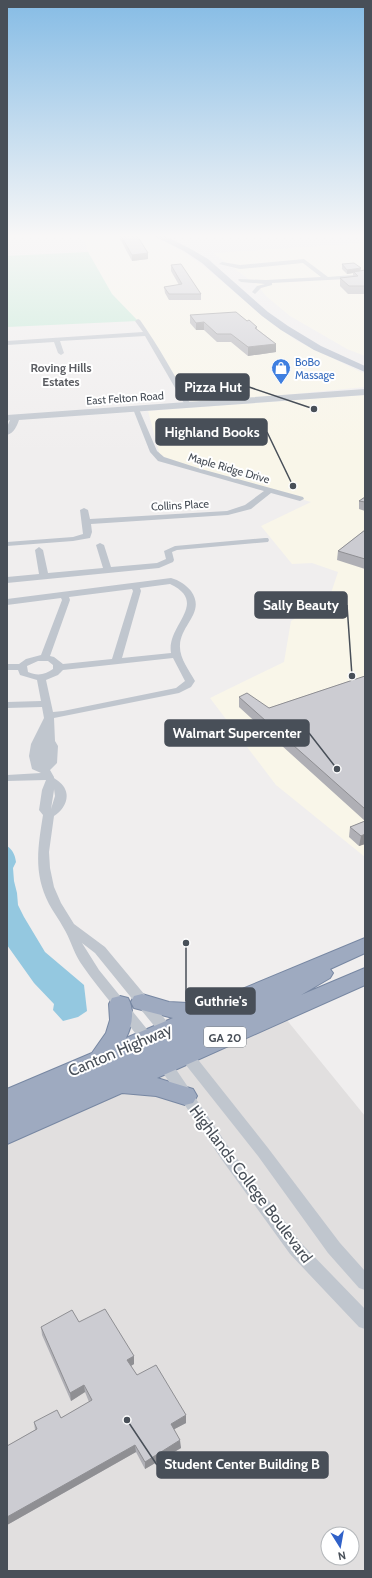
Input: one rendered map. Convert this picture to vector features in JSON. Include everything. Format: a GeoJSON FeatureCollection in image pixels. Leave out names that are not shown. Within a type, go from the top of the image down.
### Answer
{"type":"FeatureCollection","features":[{"type":"Feature","properties":{"kind":"highway"},"geometry":{"type":"LineString","coordinates":[[7,1116],[293,991],[323,972],[356,948]]}},
{"type":"Feature","properties":{"kind":"highway","name":"Canton Highway"},"geometry":{"type":"LineString","coordinates":[[7,1098],[99,1059],[166,1047],[213,1010],[356,948]]}},
{"type":"Feature","properties":{"kind":"highway","name":"GA 20"},"geometry":{"type":"LineString","coordinates":[[7,1134],[118,1085],[166,1047],[365,976]]}},
{"type":"Feature","properties":{"kind":"highway"},"geometry":{"type":"LineString","coordinates":[[142,1002],[170,1010],[185,1012],[213,1010]]}},
{"type":"Feature","properties":{"kind":"highway"},"geometry":{"type":"LineString","coordinates":[[99,1059],[113,1043],[120,1030],[122,1022],[120,1004]]}},
{"type":"Feature","properties":{"kind":"highway"},"geometry":{"type":"LineString","coordinates":[[118,1085],[154,1086],[165,1088],[185,1096]]}},
{"type":"Feature","properties":{"kind":"main road"},"geometry":{"type":"LineString","coordinates":[[263,308],[309,343],[365,369]]}},
{"type":"Feature","properties":{"kind":"main road"},"geometry":{"type":"LineString","coordinates":[[264,308],[295,328],[306,332]]}},
{"type":"Feature","properties":{"kind":"main road"},"geometry":{"type":"LineString","coordinates":[[282,321],[365,361]]}},
{"type":"Feature","properties":{"kind":"main road"},"geometry":{"type":"LineString","coordinates":[[282,321],[282,324],[328,348],[365,364]]}},
{"type":"Feature","properties":{"kind":"street"},"geometry":{"type":"LineString","coordinates":[[138,321],[167,365],[188,405]]}},
{"type":"Feature","properties":{"kind":"street"},"geometry":{"type":"LineString","coordinates":[[7,343],[147,334]]}},
{"type":"Feature","properties":{"kind":"street"},"geometry":{"type":"LineString","coordinates":[[56,340],[61,353]]}},
{"type":"Feature","properties":{"kind":"street","name":"East Felton Road"},"geometry":{"type":"LineString","coordinates":[[12,417],[365,392]]}},
{"type":"Feature","properties":{"kind":"street","name":"Maple Ridge Drive"},"geometry":{"type":"LineString","coordinates":[[136,409],[154,452],[161,459],[300,499]]}},
{"type":"Feature","properties":{"kind":"street"},"geometry":{"type":"LineString","coordinates":[[7,432],[13,426],[12,417]]}},
{"type":"Feature","properties":{"kind":"street","name":"Collins Place"},"geometry":{"type":"LineString","coordinates":[[87,522],[228,513],[248,506],[269,491]]}},
{"type":"Feature","properties":{"kind":"street"},"geometry":{"type":"LineString","coordinates":[[7,544],[73,539],[86,536],[88,532],[84,510]]}},
{"type":"Feature","properties":{"kind":"street"},"geometry":{"type":"LineString","coordinates":[[7,580],[159,565],[170,560],[168,551],[175,548],[265,540]]}},
{"type":"Feature","properties":{"kind":"street"},"geometry":{"type":"LineString","coordinates":[[100,545],[108,570]]}},
{"type":"Feature","properties":{"kind":"street"},"geometry":{"type":"LineString","coordinates":[[39,550],[44,576]]}},
{"type":"Feature","properties":{"kind":"street"},"geometry":{"type":"LineString","coordinates":[[7,602],[172,581],[180,585],[188,592],[192,602],[192,610],[174,642],[176,655],[190,681],[188,685],[179,690],[48,717]]}},
{"type":"Feature","properties":{"kind":"street"},"geometry":{"type":"LineString","coordinates":[[116,662],[137,591],[135,585]]}},
{"type":"Feature","properties":{"kind":"street"},"geometry":{"type":"LineString","coordinates":[[45,658],[66,600],[64,595]]}},
{"type":"Feature","properties":{"kind":"street"},"geometry":{"type":"LineString","coordinates":[[59,667],[176,655]]}},
{"type":"Feature","properties":{"kind":"street"},"geometry":{"type":"LineString","coordinates":[[7,667],[22,667],[24,664],[33,659],[45,658],[55,661],[59,667]]}},
{"type":"Feature","properties":{"kind":"street"},"geometry":{"type":"LineString","coordinates":[[22,667],[23,673],[27,676],[42,678],[55,673],[59,667]]}},
{"type":"Feature","properties":{"kind":"street"},"geometry":{"type":"LineString","coordinates":[[42,678],[50,724],[50,741],[53,746],[52,763],[48,773]]}},
{"type":"Feature","properties":{"kind":"street"},"geometry":{"type":"LineString","coordinates":[[7,705],[46,704]]}},
{"type":"Feature","properties":{"kind":"street"},"geometry":{"type":"LineString","coordinates":[[48,717],[44,730],[37,740],[34,754],[36,767],[48,773],[60,789],[61,796],[57,810],[49,814],[43,852],[44,868],[48,887],[55,904],[70,926],[82,955],[120,1004],[166,1047]]}},
{"type":"Feature","properties":{"kind":"street"},"geometry":{"type":"LineString","coordinates":[[7,778],[27,778],[48,773]]}},
{"type":"Feature","properties":{"kind":"street"},"geometry":{"type":"LineString","coordinates":[[70,926],[100,950],[142,1002],[166,1047]]}},
{"type":"Feature","properties":{"kind":"street","name":"Highlands College Boulevard"},"geometry":{"type":"LineString","coordinates":[[166,1047],[185,1096],[296,1249],[365,1321]]}},
{"type":"Feature","properties":{"kind":"street","name":"Highlands College Boulevard"},"geometry":{"type":"LineString","coordinates":[[166,1047],[263,1152],[334,1248],[365,1283]]}},
{"type":"Feature","properties":{"kind":"shaded area"},"geometry":{"type":"Polygon","coordinates":[[[125,308],[253,308],[297,341],[365,374],[365,387],[224,401],[192,402],[138,321],[125,308]]]}},
{"type":"Feature","properties":{"kind":"shaded area"},"geometry":{"type":"Polygon","coordinates":[[[280,308],[365,308],[365,356],[347,349],[290,316],[280,308]]]}},
{"type":"Feature","properties":{"kind":"shaded area"},"geometry":{"type":"Polygon","coordinates":[[[365,395],[365,857],[276,785],[210,698],[284,662],[291,621],[330,596],[338,572],[312,563],[292,564],[261,526],[311,502],[161,459],[148,411],[365,395]]]}},
{"type":"Feature","properties":{"kind":"shaded area"},"geometry":{"type":"Polygon","coordinates":[[[286,1019],[365,1116],[365,1571],[7,1571],[7,1143],[286,1019]]]}},
{"type":"Feature","properties":{"kind":"green space"},"geometry":{"type":"Polygon","coordinates":[[[7,308],[125,308],[138,321],[7,327],[7,308]]]}},
{"type":"Feature","properties":{"kind":"water"},"geometry":{"type":"Polygon","coordinates":[[[7,846],[15,857],[16,862],[13,868],[14,881],[18,905],[24,917],[45,952],[84,985],[87,1011],[78,1017],[63,1021],[53,1010],[54,1004],[34,983],[7,945],[7,846]]]}},
{"type":"Feature","properties":{"kind":"building"},"geometry":{"type":"Polygon","coordinates":[[[236,312],[247,321],[249,320],[257,327],[255,328],[276,344],[248,347],[231,334],[217,334],[204,322],[196,323],[190,315],[236,312]]]}},
{"type":"Feature","properties":{"kind":"building"},"geometry":{"type":"Polygon","coordinates":[[[365,497],[365,502],[359,501],[365,497]]]}},
{"type":"Feature","properties":{"kind":"building"},"geometry":{"type":"Polygon","coordinates":[[[365,530],[365,559],[338,551],[365,530]]]}},
{"type":"Feature","properties":{"kind":"building"},"geometry":{"type":"Polygon","coordinates":[[[365,676],[365,809],[239,697],[247,693],[269,708],[365,676]]]}},
{"type":"Feature","properties":{"kind":"building"},"geometry":{"type":"Polygon","coordinates":[[[365,821],[365,834],[361,836],[350,827],[365,821]]]}},
{"type":"Feature","properties":{"kind":"building"},"geometry":{"type":"Polygon","coordinates":[[[105,1309],[134,1356],[127,1360],[137,1375],[156,1365],[186,1415],[171,1424],[180,1440],[145,1462],[135,1445],[7,1517],[7,1446],[37,1429],[34,1422],[57,1410],[61,1418],[92,1400],[84,1385],[70,1393],[41,1327],[72,1310],[79,1322],[105,1309]]]}},
{"type":"Feature","properties":{"kind":"place","name":"BoBo Massage"},"geometry":{"type":"Point","coordinates":[281,385]}},
{"type":"Feature","properties":{"kind":"place","name":"Pizza Hut"},"geometry":{"type":"Point","coordinates":[314,409]}},
{"type":"Feature","properties":{"kind":"place","name":"Highland Books"},"geometry":{"type":"Point","coordinates":[293,486]}},
{"type":"Feature","properties":{"kind":"place","name":"Sally Beauty"},"geometry":{"type":"Point","coordinates":[352,676]}},
{"type":"Feature","properties":{"kind":"place","name":"Walmart Supercenter"},"geometry":{"type":"Point","coordinates":[337,769]}},
{"type":"Feature","properties":{"kind":"place","name":"Guthrie's"},"geometry":{"type":"Point","coordinates":[186,943]}},
{"type":"Feature","properties":{"kind":"place","name":"Student Center Building B"},"geometry":{"type":"Point","coordinates":[127,1420]}},
{"type":"Feature","properties":{"kind":"district","name":"Roving Hills Estates"},"geometry":{"type":"Point","coordinates":[61,374]}}]}
